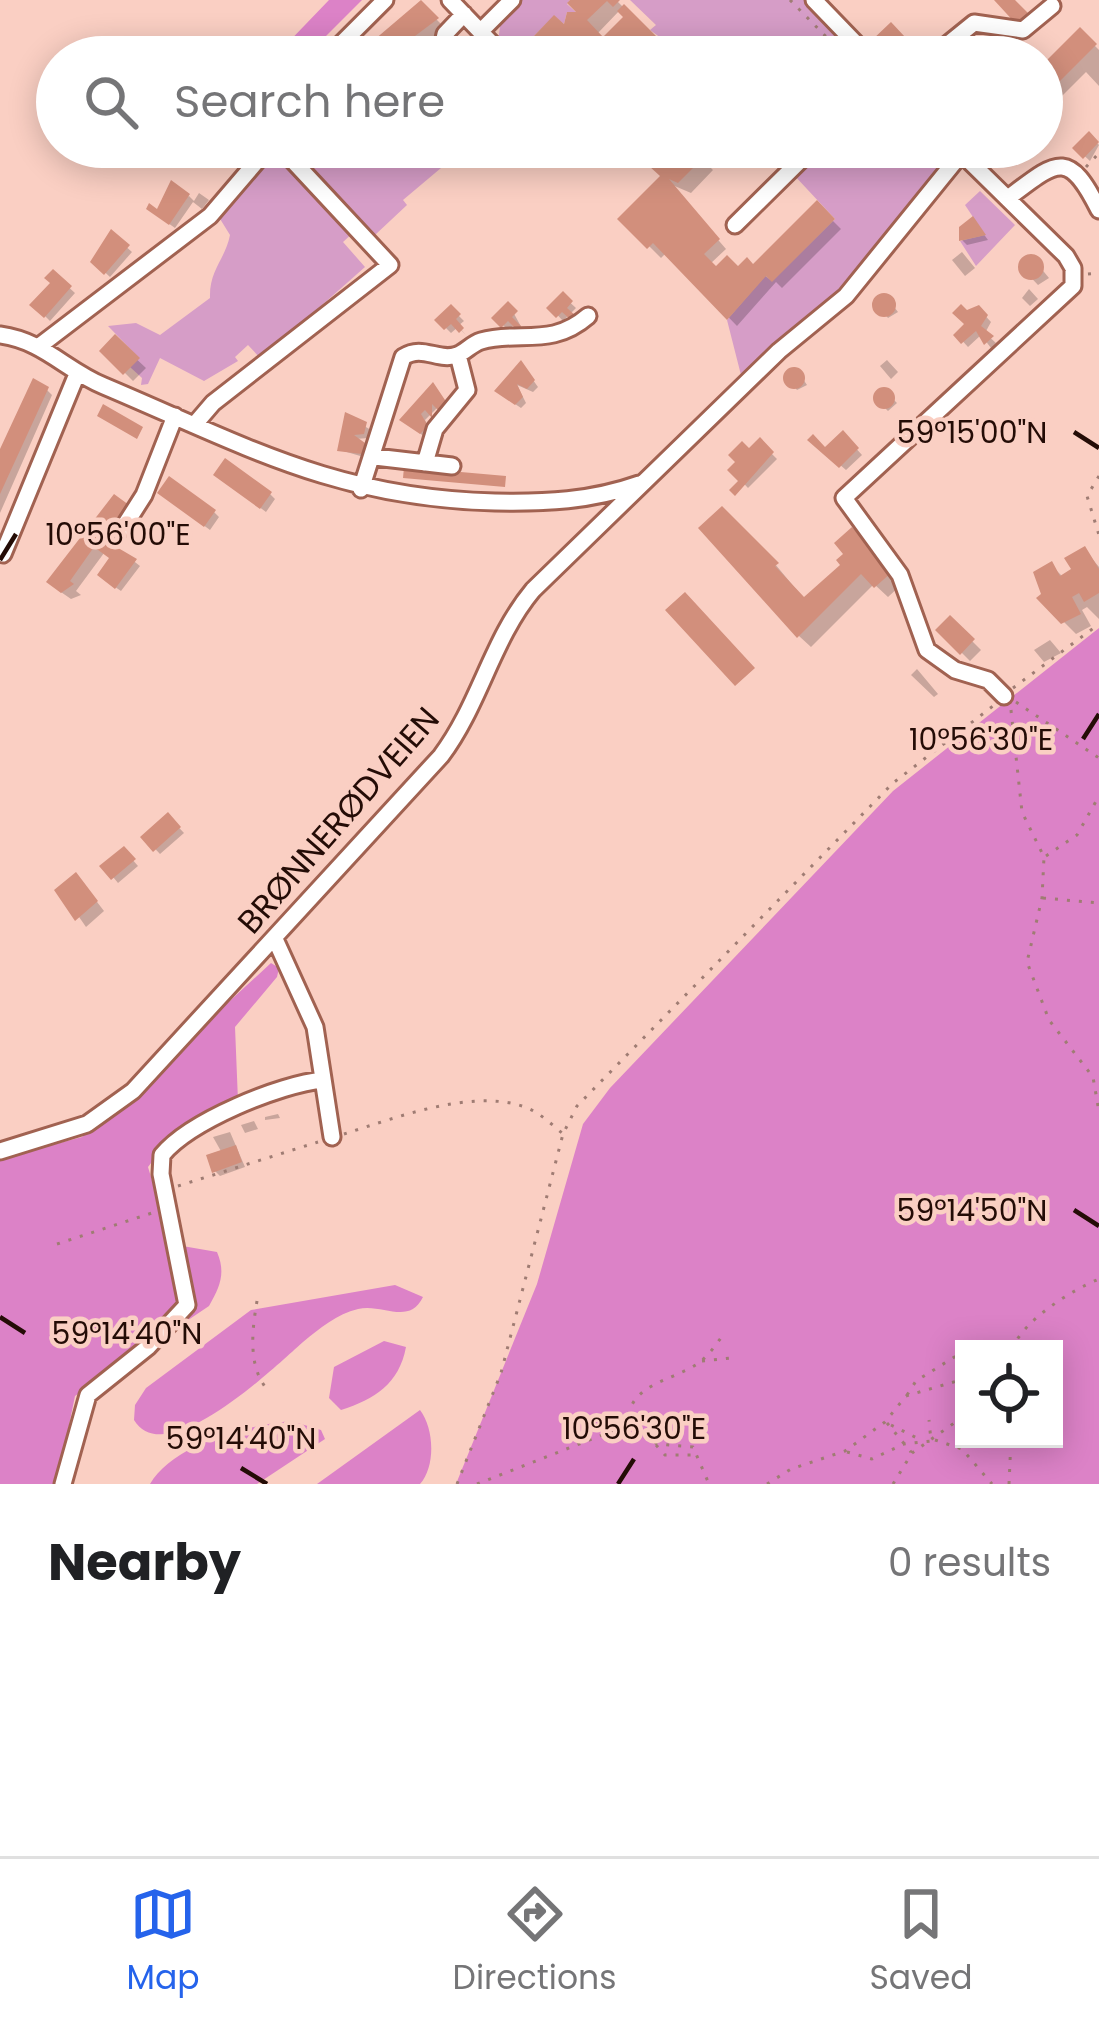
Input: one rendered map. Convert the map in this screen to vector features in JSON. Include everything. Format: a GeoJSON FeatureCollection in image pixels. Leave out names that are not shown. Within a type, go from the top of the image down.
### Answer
{"type":"FeatureCollection","features":[{"type":"Feature","properties":{"kind":"street"},"geometry":{"type":"LineString","coordinates":[[349,36],[385,0]]}},
{"type":"Feature","properties":{"kind":"street"},"geometry":{"type":"LineString","coordinates":[[450,0],[486,36]]}},
{"type":"Feature","properties":{"kind":"street"},"geometry":{"type":"LineString","coordinates":[[481,31],[512,0]]}},
{"type":"Feature","properties":{"kind":"street"},"geometry":{"type":"LineString","coordinates":[[814,0],[849,36]]}},
{"type":"Feature","properties":{"kind":"street"},"geometry":{"type":"LineString","coordinates":[[958,36],[974,23],[1023,30],[1052,6]]}},
{"type":"Feature","properties":{"kind":"street"},"geometry":{"type":"LineString","coordinates":[[445,36],[464,14]]}},
{"type":"Feature","properties":{"kind":"street"},"geometry":{"type":"LineString","coordinates":[[1063,167],[1080,172],[1099,210]]}},
{"type":"Feature","properties":{"kind":"street"},"geometry":{"type":"LineString","coordinates":[[42,344],[210,216],[251,168]]}},
{"type":"Feature","properties":{"kind":"street"},"geometry":{"type":"LineString","coordinates":[[195,424],[213,403],[390,265],[300,168]]}},
{"type":"Feature","properties":{"kind":"street"},"geometry":{"type":"LineString","coordinates":[[735,225],[793,168]]}},
{"type":"Feature","properties":{"kind":"street","name":"BRØNNERØDVEIEN"},"geometry":{"type":"LineString","coordinates":[[0,1151],[87,1124],[120,1103],[441,756],[469,715],[518,608],[766,363],[846,296],[945,168]]}},
{"type":"Feature","properties":{"kind":"street"},"geometry":{"type":"LineString","coordinates":[[976,168],[1066,256],[1073,268],[1072,286],[844,498],[900,575],[928,650],[955,670],[988,680],[1004,695]]}},
{"type":"Feature","properties":{"kind":"street"},"geometry":{"type":"LineString","coordinates":[[1008,198],[1053,168]]}},
{"type":"Feature","properties":{"kind":"street"},"geometry":{"type":"LineString","coordinates":[[361,489],[376,457],[403,357],[413,350],[458,356],[486,339],[517,342],[564,334],[588,316]]}},
{"type":"Feature","properties":{"kind":"street"},"geometry":{"type":"LineString","coordinates":[[0,335],[42,344],[77,374],[315,476],[361,489],[422,498],[532,502],[570,501],[642,483]]}},
{"type":"Feature","properties":{"kind":"street"},"geometry":{"type":"LineString","coordinates":[[425,463],[435,429],[467,390],[458,356]]}},
{"type":"Feature","properties":{"kind":"street"},"geometry":{"type":"LineString","coordinates":[[3,554],[77,374]]}},
{"type":"Feature","properties":{"kind":"street"},"geometry":{"type":"LineString","coordinates":[[123,528],[144,495],[175,416]]}},
{"type":"Feature","properties":{"kind":"street"},"geometry":{"type":"LineString","coordinates":[[376,457],[452,466]]}},
{"type":"Feature","properties":{"kind":"street"},"geometry":{"type":"LineString","coordinates":[[275,939],[315,1027],[332,1137]]}},
{"type":"Feature","properties":{"kind":"street"},"geometry":{"type":"LineString","coordinates":[[63,1484],[88,1394],[148,1347],[187,1305],[161,1157],[177,1140],[276,1090],[323,1079]]}},
{"type":"Feature","properties":{"kind":"path"},"geometry":{"type":"LineString","coordinates":[[790,0],[825,36]]}},
{"type":"Feature","properties":{"kind":"path"},"geometry":{"type":"LineString","coordinates":[[1080,172],[1099,153]]}},
{"type":"Feature","properties":{"kind":"path"},"geometry":{"type":"LineString","coordinates":[[1099,476],[1087,496],[1099,535]]}},
{"type":"Feature","properties":{"kind":"path"},"geometry":{"type":"LineString","coordinates":[[457,1484],[501,1373],[563,1134],[577,1106],[872,804],[1099,624]]}},
{"type":"Feature","properties":{"kind":"path"},"geometry":{"type":"LineString","coordinates":[[1004,695],[1099,758]]}},
{"type":"Feature","properties":{"kind":"path"},"geometry":{"type":"LineString","coordinates":[[1004,695],[1013,715],[1022,812],[1044,857],[1042,898],[1026,954],[1029,970],[1049,1020],[1093,1077],[1099,1112]]}},
{"type":"Feature","properties":{"kind":"path"},"geometry":{"type":"LineString","coordinates":[[1044,857],[1077,835],[1099,796]]}},
{"type":"Feature","properties":{"kind":"path"},"geometry":{"type":"LineString","coordinates":[[1042,898],[1099,903]]}},
{"type":"Feature","properties":{"kind":"path"},"geometry":{"type":"LineString","coordinates":[[57,1244],[332,1137],[430,1111],[505,1102],[529,1108],[563,1134]]}},
{"type":"Feature","properties":{"kind":"path"},"geometry":{"type":"LineString","coordinates":[[1020,1340],[1076,1288],[1099,1279]]}},
{"type":"Feature","properties":{"kind":"path"},"geometry":{"type":"LineString","coordinates":[[257,1301],[252,1338],[256,1373],[266,1388]]}},
{"type":"Feature","properties":{"kind":"path"},"geometry":{"type":"LineString","coordinates":[[700,1361],[725,1332]]}},
{"type":"Feature","properties":{"kind":"path"},"geometry":{"type":"LineString","coordinates":[[767,1484],[791,1469],[845,1451],[887,1423],[916,1382],[955,1357]]}},
{"type":"Feature","properties":{"kind":"path"},"geometry":{"type":"LineString","coordinates":[[629,1429],[628,1413],[643,1390],[700,1361],[732,1358]]}},
{"type":"Feature","properties":{"kind":"path"},"geometry":{"type":"LineString","coordinates":[[906,1396],[955,1382]]}},
{"type":"Feature","properties":{"kind":"path"},"geometry":{"type":"LineString","coordinates":[[929,1420],[933,1440]]}},
{"type":"Feature","properties":{"kind":"path"},"geometry":{"type":"LineString","coordinates":[[887,1423],[919,1440]]}},
{"type":"Feature","properties":{"kind":"path"},"geometry":{"type":"LineString","coordinates":[[887,1423],[912,1453]]}},
{"type":"Feature","properties":{"kind":"path"},"geometry":{"type":"LineString","coordinates":[[893,1484],[912,1453],[955,1423]]}},
{"type":"Feature","properties":{"kind":"path"},"geometry":{"type":"LineString","coordinates":[[477,1484],[629,1429],[665,1455],[698,1455]]}},
{"type":"Feature","properties":{"kind":"path"},"geometry":{"type":"LineString","coordinates":[[845,1451],[872,1459],[904,1444],[933,1440],[962,1449],[992,1484]]}},
{"type":"Feature","properties":{"kind":"path"},"geometry":{"type":"LineString","coordinates":[[654,1443],[693,1447],[710,1484]]}},
{"type":"Feature","properties":{"kind":"path"},"geometry":{"type":"LineString","coordinates":[[1009,1484],[1011,1448]]}},
{"type":"Feature","properties":{"kind":"shaded area"},"geometry":{"type":"Polygon","coordinates":[[[329,0],[362,0],[326,36],[294,36],[329,0]]]}},
{"type":"Feature","properties":{"kind":"shaded area"},"geometry":{"type":"Polygon","coordinates":[[[520,0],[570,0],[567,4],[576,12],[567,12],[564,24],[554,16],[534,36],[499,36],[501,19],[520,0]]]}},
{"type":"Feature","properties":{"kind":"shaded area"},"geometry":{"type":"Polygon","coordinates":[[[630,0],[804,0],[839,36],[658,36],[650,30],[656,25],[630,0]]]}},
{"type":"Feature","properties":{"kind":"shaded area"},"geometry":{"type":"Polygon","coordinates":[[[258,168],[288,168],[354,232],[343,242],[365,267],[261,359],[248,345],[235,357],[238,361],[204,381],[160,358],[148,384],[141,385],[142,378],[130,367],[139,358],[108,326],[136,323],[160,335],[210,298],[230,235],[217,214],[258,168]]]}},
{"type":"Feature","properties":{"kind":"shaded area"},"geometry":{"type":"Polygon","coordinates":[[[306,168],[441,168],[403,200],[407,205],[375,235],[306,168]]]}},
{"type":"Feature","properties":{"kind":"shaded area"},"geometry":{"type":"Polygon","coordinates":[[[799,168],[938,168],[857,280],[791,331],[742,379],[727,320],[765,276],[772,281],[835,219],[793,174],[799,168]]]}},
{"type":"Feature","properties":{"kind":"shaded area"},"geometry":{"type":"Polygon","coordinates":[[[980,191],[1015,225],[976,266],[960,241],[985,235],[965,205],[980,191]]]}},
{"type":"Feature","properties":{"kind":"shaded area"},"geometry":{"type":"Polygon","coordinates":[[[1099,628],[1099,1484],[456,1484],[537,1284],[583,1124],[610,1088],[893,791],[1099,628]]]}},
{"type":"Feature","properties":{"kind":"shaded area"},"geometry":{"type":"Polygon","coordinates":[[[271,963],[279,968],[277,977],[235,1027],[238,1101],[177,1129],[148,1167],[171,1244],[217,1252],[221,1273],[213,1299],[75,1396],[57,1484],[0,1484],[0,1159],[82,1137],[271,963]]]}},
{"type":"Feature","properties":{"kind":"shaded area"},"geometry":{"type":"Polygon","coordinates":[[[395,1285],[423,1297],[403,1312],[367,1308],[336,1318],[247,1390],[195,1424],[170,1433],[149,1433],[134,1420],[135,1405],[146,1388],[251,1310],[395,1285]]]}},
{"type":"Feature","properties":{"kind":"shaded area"},"geometry":{"type":"Polygon","coordinates":[[[384,1341],[406,1347],[398,1371],[375,1395],[341,1410],[329,1398],[334,1367],[384,1341]]]}},
{"type":"Feature","properties":{"kind":"shaded area"},"geometry":{"type":"Polygon","coordinates":[[[420,1410],[431,1447],[429,1467],[420,1484],[317,1484],[420,1410]]]}},
{"type":"Feature","properties":{"kind":"shaded area"},"geometry":{"type":"Polygon","coordinates":[[[291,1421],[321,1430],[325,1439],[257,1484],[150,1484],[176,1458],[213,1439],[291,1421]]]}},
{"type":"Feature","properties":{"kind":"building"},"geometry":{"type":"Polygon","coordinates":[[[421,0],[439,18],[415,36],[379,36],[421,0]]]}},
{"type":"Feature","properties":{"kind":"building"},"geometry":{"type":"Polygon","coordinates":[[[620,0],[613,7],[607,1],[587,20],[602,36],[534,36],[554,15],[564,24],[567,12],[576,12],[567,3],[620,0]]]}},
{"type":"Feature","properties":{"kind":"building"},"geometry":{"type":"Polygon","coordinates":[[[994,0],[1015,0],[1029,14],[1017,25],[994,0]]]}},
{"type":"Feature","properties":{"kind":"building"},"geometry":{"type":"Polygon","coordinates":[[[624,4],[656,36],[604,36],[623,17],[617,11],[624,4]]]}},
{"type":"Feature","properties":{"kind":"building"},"geometry":{"type":"Polygon","coordinates":[[[891,22],[904,36],[876,36],[891,22]]]}},
{"type":"Feature","properties":{"kind":"building"},"geometry":{"type":"Polygon","coordinates":[[[1080,27],[1097,44],[1063,78],[1063,44],[1080,27]]]}},
{"type":"Feature","properties":{"kind":"building"},"geometry":{"type":"Polygon","coordinates":[[[1089,131],[1099,142],[1083,159],[1072,148],[1089,131]]]}},
{"type":"Feature","properties":{"kind":"building"},"geometry":{"type":"Polygon","coordinates":[[[651,168],[693,168],[678,183],[669,179],[720,239],[704,254],[716,266],[727,255],[738,266],[747,257],[753,264],[817,200],[835,219],[772,282],[766,276],[727,320],[653,243],[647,249],[617,219],[660,176],[651,168]]]}},
{"type":"Feature","properties":{"kind":"building"},"geometry":{"type":"Polygon","coordinates":[[[171,180],[190,194],[169,225],[146,209],[149,203],[157,209],[171,180]]]}},
{"type":"Feature","properties":{"kind":"building"},"geometry":{"type":"Polygon","coordinates":[[[973,216],[986,235],[959,241],[959,227],[973,216]]]}},
{"type":"Feature","properties":{"kind":"building"},"geometry":{"type":"Polygon","coordinates":[[[111,229],[130,245],[104,275],[90,262],[111,229]]]}},
{"type":"Feature","properties":{"kind":"building"},"geometry":{"type":"Polygon","coordinates":[[[1031,254],[1044,267],[1031,280],[1018,267],[1031,254]]]}},
{"type":"Feature","properties":{"kind":"building"},"geometry":{"type":"Polygon","coordinates":[[[53,269],[72,286],[44,318],[29,305],[50,283],[44,278],[53,269]]]}},
{"type":"Feature","properties":{"kind":"building"},"geometry":{"type":"Polygon","coordinates":[[[563,291],[573,301],[567,308],[576,316],[571,320],[562,312],[556,318],[546,308],[563,291]]]}},
{"type":"Feature","properties":{"kind":"building"},"geometry":{"type":"Polygon","coordinates":[[[884,293],[893,296],[893,314],[884,317],[875,314],[872,305],[875,296],[884,293]]]}},
{"type":"Feature","properties":{"kind":"building"},"geometry":{"type":"Polygon","coordinates":[[[508,301],[518,311],[512,317],[521,326],[517,330],[508,321],[501,328],[491,318],[508,301]]]}},
{"type":"Feature","properties":{"kind":"building"},"geometry":{"type":"Polygon","coordinates":[[[451,304],[461,314],[456,319],[464,328],[459,333],[451,324],[444,330],[434,320],[451,304]]]}},
{"type":"Feature","properties":{"kind":"building"},"geometry":{"type":"Polygon","coordinates":[[[961,304],[967,310],[979,305],[988,315],[981,326],[994,336],[984,345],[976,331],[961,344],[953,335],[964,324],[952,313],[961,304]]]}},
{"type":"Feature","properties":{"kind":"building"},"geometry":{"type":"Polygon","coordinates":[[[115,334],[140,358],[123,375],[99,351],[115,334]]]}},
{"type":"Feature","properties":{"kind":"building"},"geometry":{"type":"Polygon","coordinates":[[[521,360],[535,380],[527,389],[517,384],[523,397],[515,405],[494,391],[521,360]]]}},
{"type":"Feature","properties":{"kind":"building"},"geometry":{"type":"Polygon","coordinates":[[[794,367],[805,378],[794,389],[783,378],[794,367]]]}},
{"type":"Feature","properties":{"kind":"building"},"geometry":{"type":"Polygon","coordinates":[[[33,378],[49,387],[0,494],[0,449],[33,378]]]}},
{"type":"Feature","properties":{"kind":"building"},"geometry":{"type":"Polygon","coordinates":[[[433,382],[447,403],[439,411],[432,404],[432,418],[425,410],[421,414],[428,426],[420,434],[399,420],[433,382]]]}},
{"type":"Feature","properties":{"kind":"building"},"geometry":{"type":"Polygon","coordinates":[[[884,387],[895,398],[884,409],[873,398],[884,387]]]}},
{"type":"Feature","properties":{"kind":"building"},"geometry":{"type":"Polygon","coordinates":[[[103,404],[143,427],[137,439],[97,416],[103,404]]]}},
{"type":"Feature","properties":{"kind":"building"},"geometry":{"type":"Polygon","coordinates":[[[345,412],[367,422],[364,434],[354,435],[365,443],[362,454],[337,451],[345,412]]]}},
{"type":"Feature","properties":{"kind":"building"},"geometry":{"type":"Polygon","coordinates":[[[843,430],[859,448],[839,468],[807,440],[813,434],[825,447],[843,430]]]}},
{"type":"Feature","properties":{"kind":"building"},"geometry":{"type":"Polygon","coordinates":[[[760,437],[774,452],[735,496],[729,490],[738,481],[727,470],[735,462],[728,455],[742,441],[749,448],[760,437]]]}},
{"type":"Feature","properties":{"kind":"building"},"geometry":{"type":"Polygon","coordinates":[[[225,458],[272,492],[260,509],[213,475],[225,458]]]}},
{"type":"Feature","properties":{"kind":"building"},"geometry":{"type":"Polygon","coordinates":[[[404,467],[506,476],[505,487],[403,478],[404,467]]]}},
{"type":"Feature","properties":{"kind":"building"},"geometry":{"type":"Polygon","coordinates":[[[169,476],[216,510],[204,527],[157,493],[169,476]]]}},
{"type":"Feature","properties":{"kind":"building"},"geometry":{"type":"Polygon","coordinates":[[[114,494],[129,505],[107,535],[108,542],[137,559],[115,589],[97,575],[109,558],[94,547],[70,581],[74,584],[61,593],[46,582],[114,494]]]}},
{"type":"Feature","properties":{"kind":"building"},"geometry":{"type":"Polygon","coordinates":[[[722,506],[779,563],[775,566],[804,597],[840,565],[836,560],[843,554],[834,543],[852,527],[892,572],[874,588],[861,574],[797,638],[698,528],[722,506]]]}},
{"type":"Feature","properties":{"kind":"building"},"geometry":{"type":"Polygon","coordinates":[[[1085,546],[1099,569],[1099,593],[1084,602],[1079,593],[1072,597],[1081,614],[1061,624],[1036,598],[1041,594],[1033,572],[1052,561],[1060,576],[1071,569],[1064,558],[1085,546]]]}},
{"type":"Feature","properties":{"kind":"building"},"geometry":{"type":"Polygon","coordinates":[[[685,592],[755,668],[735,686],[665,610],[685,592]]]}},
{"type":"Feature","properties":{"kind":"building"},"geometry":{"type":"Polygon","coordinates":[[[950,615],[975,639],[960,655],[935,630],[950,615]]]}},
{"type":"Feature","properties":{"kind":"building"},"geometry":{"type":"Polygon","coordinates":[[[168,812],[181,827],[153,852],[140,837],[168,812]]]}},
{"type":"Feature","properties":{"kind":"building"},"geometry":{"type":"Polygon","coordinates":[[[124,846],[136,859],[111,880],[99,866],[124,846]]]}},
{"type":"Feature","properties":{"kind":"building"},"geometry":{"type":"Polygon","coordinates":[[[76,872],[98,901],[75,921],[54,890],[76,872]]]}},
{"type":"Feature","properties":{"kind":"building"},"geometry":{"type":"Polygon","coordinates":[[[236,1145],[242,1162],[212,1173],[206,1155],[236,1145]]]}}]}
